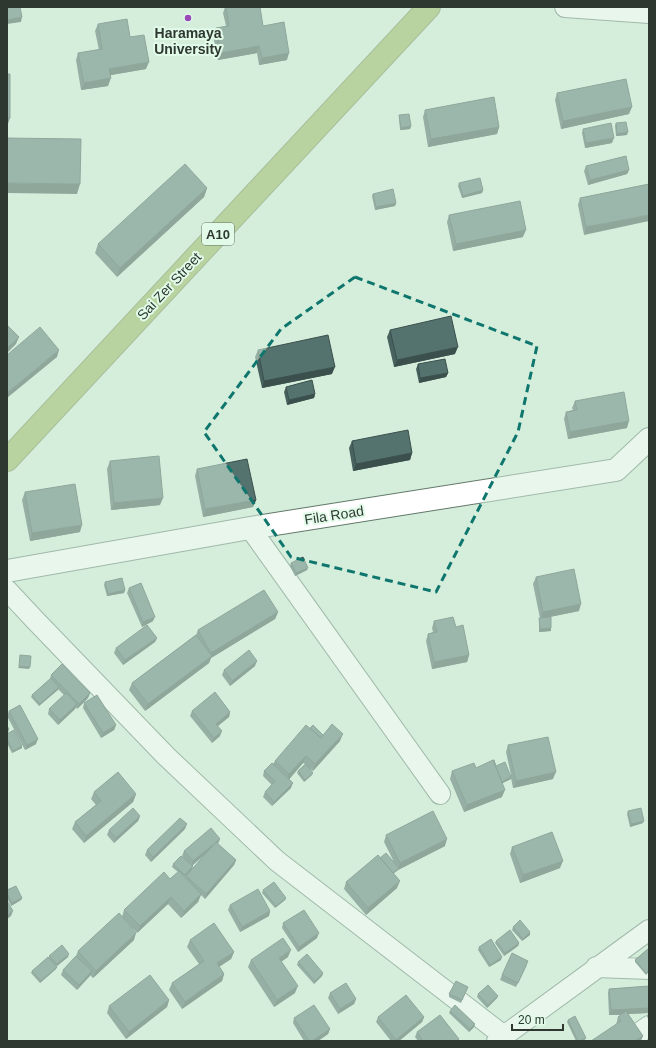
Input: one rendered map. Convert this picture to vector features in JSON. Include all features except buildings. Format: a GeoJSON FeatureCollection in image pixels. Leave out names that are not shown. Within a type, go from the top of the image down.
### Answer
{"type":"FeatureCollection","features":[{"type":"Feature","properties":{"kind":"highway","name":"Sai Zer Street"},"geometry":{"type":"LineString","coordinates":[[7,460],[429,7]]}},
{"type":"Feature","properties":{"kind":"street"},"geometry":{"type":"LineString","coordinates":[[565,7],[649,13]]}},
{"type":"Feature","properties":{"kind":"street","name":"Fila Road"},"geometry":{"type":"LineString","coordinates":[[7,571],[250,528],[616,470],[649,439]]}},
{"type":"Feature","properties":{"kind":"street"},"geometry":{"type":"LineString","coordinates":[[250,528],[440,794]]}},
{"type":"Feature","properties":{"kind":"street"},"geometry":{"type":"LineString","coordinates":[[7,590],[166,756],[277,861],[501,1039],[596,967],[649,930]]}},
{"type":"Feature","properties":{"kind":"street"},"geometry":{"type":"LineString","coordinates":[[596,967],[649,969]]}},
{"type":"Feature","properties":{"kind":"street"},"geometry":{"type":"LineString","coordinates":[[628,1041],[649,1026]]}},
{"type":"Feature","properties":{"kind":"highlighted area"},"geometry":{"type":"Polygon","coordinates":[[[355,277],[537,346],[518,432],[436,592],[291,557],[204,432],[281,329],[355,277]]]}},
{"type":"Feature","properties":{"kind":"place","name":"Haramaya University"},"geometry":{"type":"Point","coordinates":[188,18]}}]}
